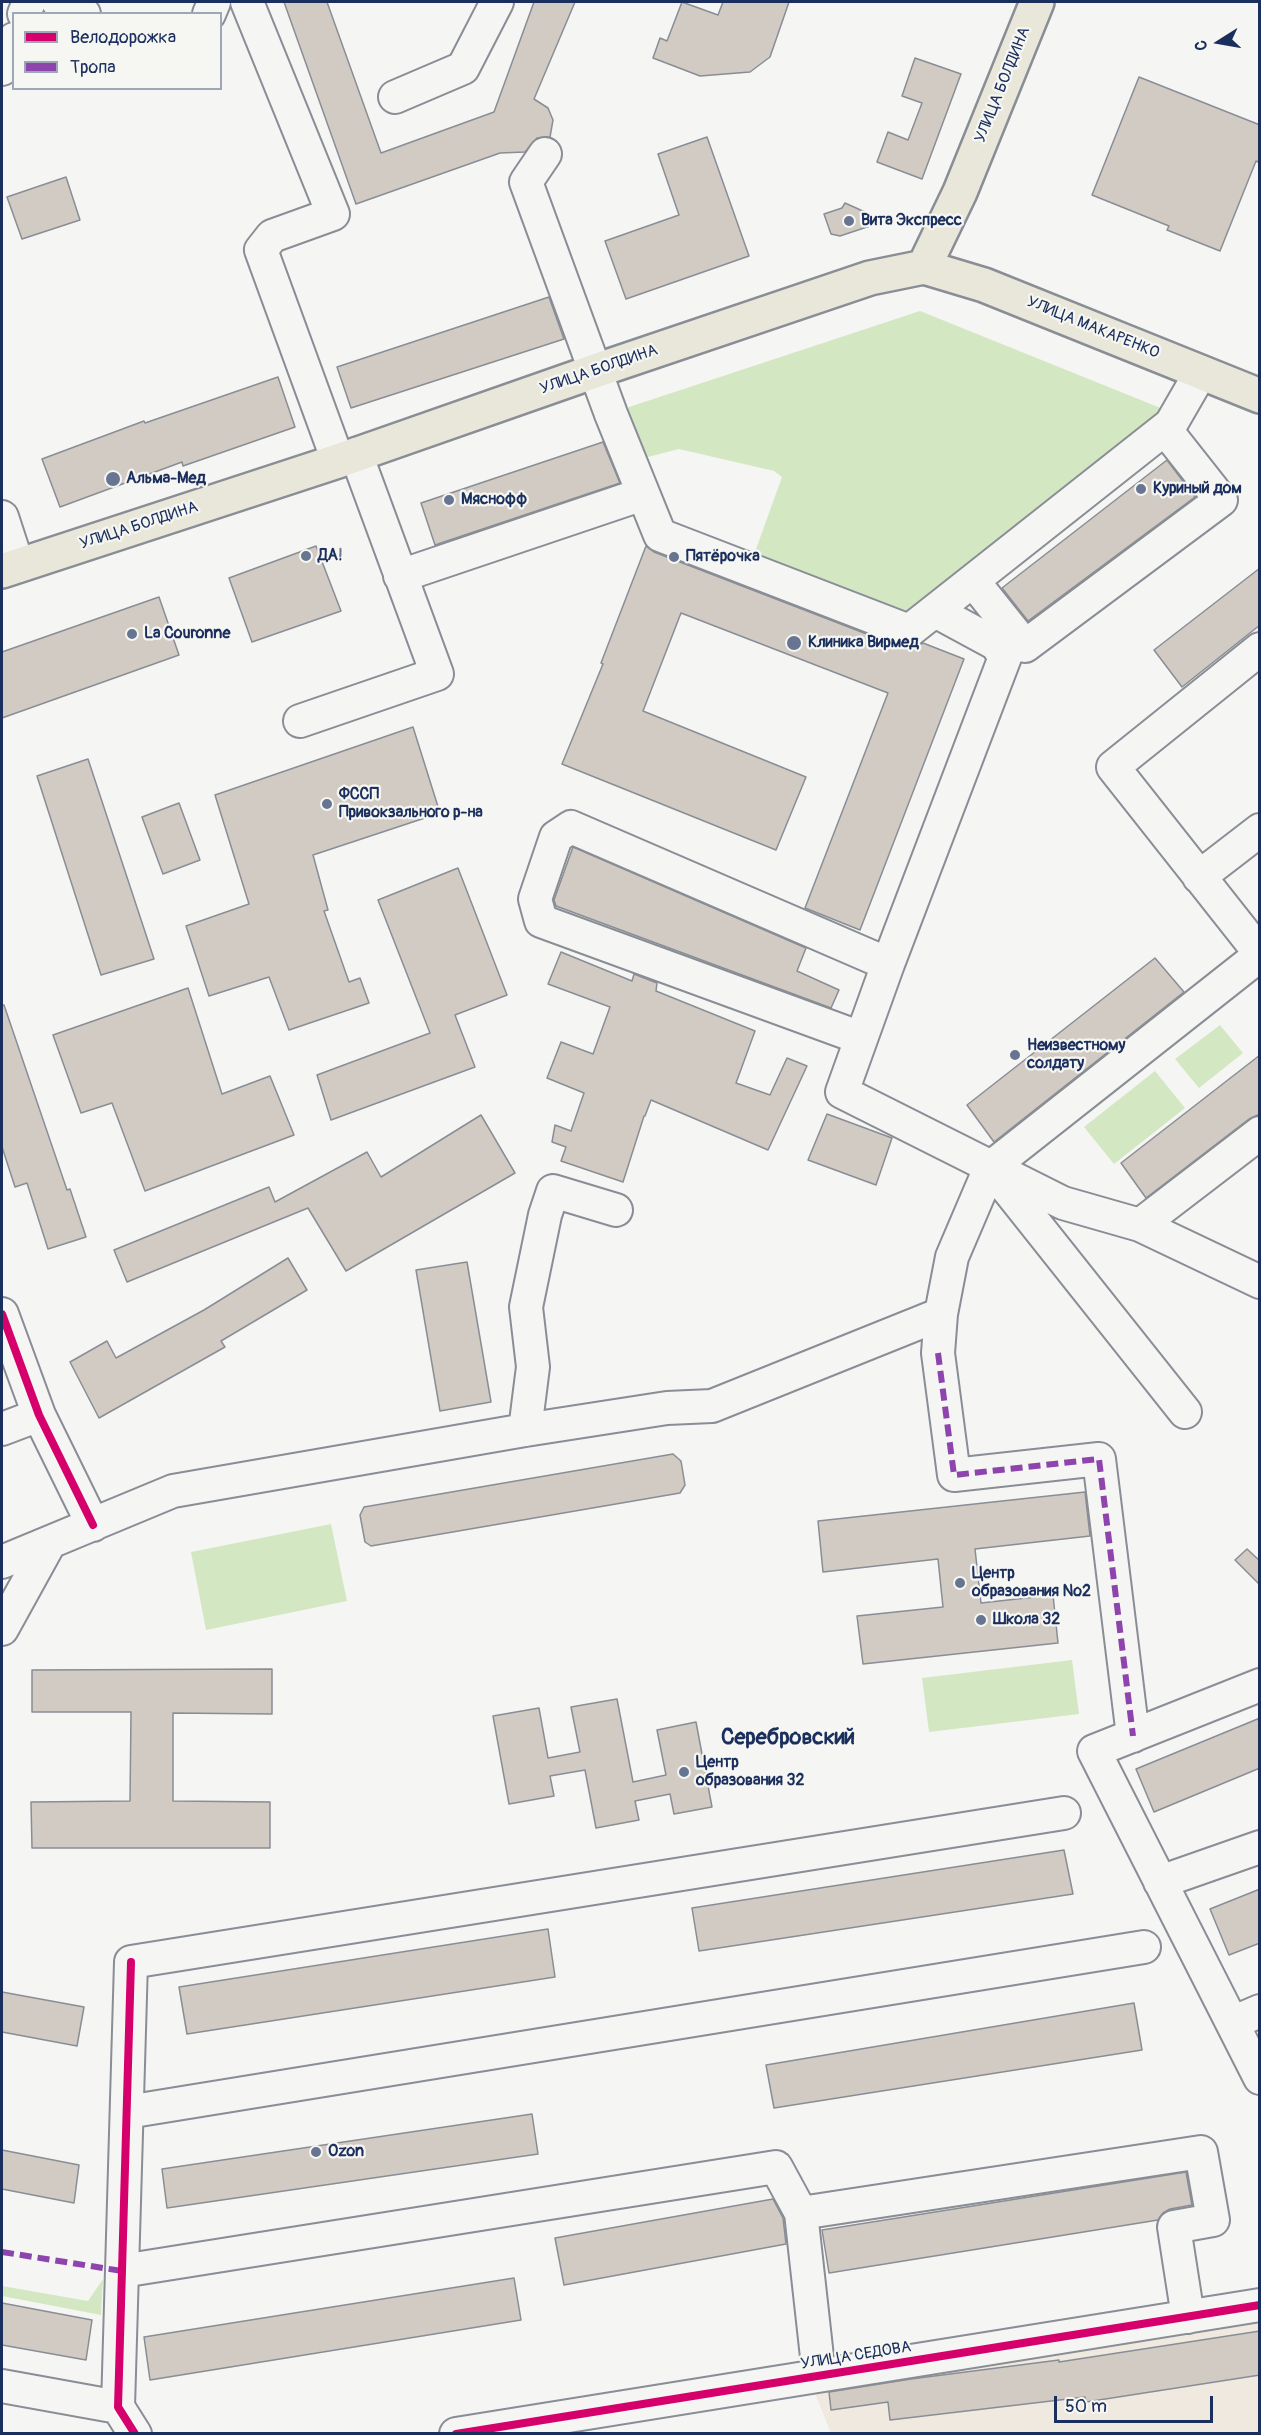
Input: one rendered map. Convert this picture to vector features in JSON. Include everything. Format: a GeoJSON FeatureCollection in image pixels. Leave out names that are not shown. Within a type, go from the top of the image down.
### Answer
{"type":"FeatureCollection","features":[{"type":"Feature","properties":{"kind":"main road","name":"УЛИЦА БОЛДИНА"},"geometry":{"type":"LineString","coordinates":[[10,568],[347,458],[870,278],[924,267],[960,192],[1037,2]]}},
{"type":"Feature","properties":{"kind":"main road","name":"УЛИЦА МАКАРЕНКО"},"geometry":{"type":"LineString","coordinates":[[924,267],[984,285],[1260,396]]}},
{"type":"Feature","properties":{"kind":"street"},"geometry":{"type":"LineString","coordinates":[[58,2],[80,12]]}},
{"type":"Feature","properties":{"kind":"street"},"geometry":{"type":"LineString","coordinates":[[247,2],[333,214],[272,236],[261,250],[347,458],[400,576],[436,674],[300,721]]}},
{"type":"Feature","properties":{"kind":"street"},"geometry":{"type":"LineString","coordinates":[[395,97],[463,68],[497,2]]}},
{"type":"Feature","properties":{"kind":"street"},"geometry":{"type":"LineString","coordinates":[[2,69],[12,44]]}},
{"type":"Feature","properties":{"kind":"street"},"geometry":{"type":"LineString","coordinates":[[545,154],[526,182],[595,371],[660,535],[909,631],[1171,424],[1201,372]]}},
{"type":"Feature","properties":{"kind":"street"},"geometry":{"type":"LineString","coordinates":[[973,581],[1025,646],[1221,500],[1165,429]]}},
{"type":"Feature","properties":{"kind":"street"},"geometry":{"type":"LineString","coordinates":[[400,576],[643,494]]}},
{"type":"Feature","properties":{"kind":"street"},"geometry":{"type":"LineString","coordinates":[[2,517],[10,568]]}},
{"type":"Feature","properties":{"kind":"street"},"geometry":{"type":"LineString","coordinates":[[935,610],[996,644],[1005,657],[888,964],[842,1092],[1063,1203],[1140,1225],[1260,1282]]}},
{"type":"Feature","properties":{"kind":"street"},"geometry":{"type":"LineString","coordinates":[[1133,1736],[1099,1459],[954,1475],[938,1353],[941,1314],[952,1257],[990,1168],[1260,954],[1113,767],[1260,649]]}},
{"type":"Feature","properties":{"kind":"street"},"geometry":{"type":"LineString","coordinates":[[861,1038],[541,921],[535,898],[556,837],[571,827],[888,964]]}},
{"type":"Feature","properties":{"kind":"street"},"geometry":{"type":"LineString","coordinates":[[1199,877],[1260,830]]}},
{"type":"Feature","properties":{"kind":"street"},"geometry":{"type":"LineString","coordinates":[[1140,1225],[1260,1132]]}},
{"type":"Feature","properties":{"kind":"street"},"geometry":{"type":"LineString","coordinates":[[990,1168],[1185,1412]]}},
{"type":"Feature","properties":{"kind":"street"},"geometry":{"type":"LineString","coordinates":[[525,1430],[532,1367],[526,1307],[545,1215],[553,1191],[616,1210]]}},
{"type":"Feature","properties":{"kind":"street"},"geometry":{"type":"LineString","coordinates":[[2,1314],[39,1415],[93,1525]]}},
{"type":"Feature","properties":{"kind":"street"},"geometry":{"type":"LineString","coordinates":[[2,1562],[173,1491],[525,1430],[667,1408],[712,1406],[941,1314]]}},
{"type":"Feature","properties":{"kind":"street"},"geometry":{"type":"LineString","coordinates":[[2,1429],[39,1415]]}},
{"type":"Feature","properties":{"kind":"street"},"geometry":{"type":"LineString","coordinates":[[2,1629],[50,1542]]}},
{"type":"Feature","properties":{"kind":"street"},"geometry":{"type":"LineString","coordinates":[[1260,1685],[1095,1751],[1160,1882],[1246,2017],[1260,2078]]}},
{"type":"Feature","properties":{"kind":"street"},"geometry":{"type":"LineString","coordinates":[[135,2433],[118,2407],[131,1962],[1064,1813]]}},
{"type":"Feature","properties":{"kind":"street"},"geometry":{"type":"LineString","coordinates":[[1160,1882],[1260,1847]]}},
{"type":"Feature","properties":{"kind":"street"},"geometry":{"type":"LineString","coordinates":[[127,2112],[1144,1947]]}},
{"type":"Feature","properties":{"kind":"street"},"geometry":{"type":"LineString","coordinates":[[801,2213],[1201,2152],[1213,2220],[1174,2227],[1188,2316]]}},
{"type":"Feature","properties":{"kind":"street"},"geometry":{"type":"LineString","coordinates":[[122,2271],[776,2168],[801,2213],[819,2375]]}},
{"type":"Feature","properties":{"kind":"street","name":"УЛИЦА СЕДОВА"},"geometry":{"type":"LineString","coordinates":[[456,2433],[601,2421],[819,2375],[1260,2305]]}},
{"type":"Feature","properties":{"kind":"street"},"geometry":{"type":"LineString","coordinates":[[2,2386],[118,2407]]}},
{"type":"Feature","properties":{"kind":"shaded area"},"geometry":{"type":"Polygon","coordinates":[[[1259,2312],[1259,2433],[831,2433],[813,2389],[1259,2312]]]}},
{"type":"Feature","properties":{"kind":"green space"},"geometry":{"type":"Polygon","coordinates":[[[920,311],[1168,411],[900,624],[751,563],[782,477],[774,471],[679,449],[640,459],[620,410],[920,311]]]}},
{"type":"Feature","properties":{"kind":"green space"},"geometry":{"type":"Polygon","coordinates":[[[1220,1025],[1243,1053],[1199,1088],[1175,1059],[1220,1025]]]}},
{"type":"Feature","properties":{"kind":"green space"},"geometry":{"type":"Polygon","coordinates":[[[1155,1071],[1185,1108],[1114,1164],[1084,1127],[1155,1071]]]}},
{"type":"Feature","properties":{"kind":"green space"},"geometry":{"type":"Polygon","coordinates":[[[331,1524],[347,1601],[206,1630],[191,1552],[331,1524]]]}},
{"type":"Feature","properties":{"kind":"green space"},"geometry":{"type":"Polygon","coordinates":[[[1072,1660],[1079,1714],[929,1732],[922,1678],[1072,1660]]]}},
{"type":"Feature","properties":{"kind":"green space"},"geometry":{"type":"Polygon","coordinates":[[[103,2279],[101,2315],[2,2296],[2,2286],[88,2301],[103,2279]]]}},
{"type":"Feature","properties":{"kind":"building"},"geometry":{"type":"Polygon","coordinates":[[[284,2],[327,2],[381,153],[494,112],[534,2],[575,2],[534,99],[548,108],[553,120],[550,137],[537,138],[525,152],[500,153],[356,204],[284,2]]]}},
{"type":"Feature","properties":{"kind":"building"},"geometry":{"type":"Polygon","coordinates":[[[682,2],[718,15],[723,2],[789,2],[770,57],[750,72],[700,76],[653,58],[660,38],[667,41],[682,2]]]}},
{"type":"Feature","properties":{"kind":"building"},"geometry":{"type":"Polygon","coordinates":[[[915,58],[961,74],[922,179],[877,162],[888,132],[908,140],[922,103],[902,96],[915,58]]]}},
{"type":"Feature","properties":{"kind":"building"},"geometry":{"type":"Polygon","coordinates":[[[1139,77],[1260,125],[1260,163],[1256,161],[1220,251],[1167,230],[1169,226],[1092,195],[1139,77]]]}},
{"type":"Feature","properties":{"kind":"building"},"geometry":{"type":"Polygon","coordinates":[[[707,137],[749,256],[626,299],[605,241],[679,215],[658,154],[707,137]]]}},
{"type":"Feature","properties":{"kind":"building"},"geometry":{"type":"Polygon","coordinates":[[[66,177],[80,220],[22,239],[7,197],[66,177]]]}},
{"type":"Feature","properties":{"kind":"building","name":"Вита Экспресс"},"geometry":{"type":"Polygon","coordinates":[[[845,203],[885,221],[840,236],[831,234],[824,214],[842,208],[845,203]]]}},
{"type":"Feature","properties":{"kind":"building"},"geometry":{"type":"Polygon","coordinates":[[[549,297],[564,339],[351,408],[337,367],[549,297]]]}},
{"type":"Feature","properties":{"kind":"building"},"geometry":{"type":"Polygon","coordinates":[[[278,377],[295,427],[183,466],[182,462],[60,507],[42,459],[144,421],[145,423],[278,377]]]}},
{"type":"Feature","properties":{"kind":"building"},"geometry":{"type":"Polygon","coordinates":[[[603,442],[620,483],[435,545],[421,503],[603,442]]]}},
{"type":"Feature","properties":{"kind":"building"},"geometry":{"type":"Polygon","coordinates":[[[1167,460],[1195,497],[1028,621],[1002,588],[1167,460]]]}},
{"type":"Feature","properties":{"kind":"building"},"geometry":{"type":"Polygon","coordinates":[[[316,546],[341,611],[252,642],[229,578],[316,546]]]}},
{"type":"Feature","properties":{"kind":"building"},"geometry":{"type":"Polygon","coordinates":[[[646,546],[654,552],[903,648],[912,649],[923,643],[964,659],[860,930],[805,908],[888,693],[681,613],[643,711],[806,777],[776,850],[562,764],[603,664],[601,663],[646,546]]]}},
{"type":"Feature","properties":{"kind":"building"},"geometry":{"type":"Polygon","coordinates":[[[1260,568],[1260,625],[1182,687],[1154,650],[1260,568]]]}},
{"type":"Feature","properties":{"kind":"building"},"geometry":{"type":"Polygon","coordinates":[[[159,597],[179,655],[2,718],[2,652],[159,597]]]}},
{"type":"Feature","properties":{"kind":"building"},"geometry":{"type":"Polygon","coordinates":[[[413,727],[440,813],[313,855],[328,910],[324,911],[349,982],[360,978],[369,1003],[289,1030],[269,977],[209,996],[186,926],[249,904],[215,795],[413,727]]]}},
{"type":"Feature","properties":{"kind":"building"},"geometry":{"type":"Polygon","coordinates":[[[88,759],[154,959],[101,975],[37,776],[88,759]]]}},
{"type":"Feature","properties":{"kind":"building"},"geometry":{"type":"Polygon","coordinates":[[[179,803],[200,860],[163,874],[142,817],[179,803]]]}},
{"type":"Feature","properties":{"kind":"building"},"geometry":{"type":"Polygon","coordinates":[[[573,847],[806,948],[797,971],[839,990],[831,1008],[556,906],[554,900],[573,847]]]}},
{"type":"Feature","properties":{"kind":"building"},"geometry":{"type":"Polygon","coordinates":[[[458,868],[507,995],[455,1015],[475,1067],[331,1120],[317,1075],[430,1033],[378,900],[458,868]]]}},
{"type":"Feature","properties":{"kind":"building"},"geometry":{"type":"Polygon","coordinates":[[[561,952],[632,981],[634,974],[657,983],[656,991],[755,1031],[736,1083],[770,1095],[787,1058],[807,1066],[768,1150],[651,1100],[623,1182],[561,1161],[566,1147],[552,1142],[555,1125],[571,1131],[584,1093],[547,1078],[561,1042],[593,1054],[610,1007],[548,984],[561,952]]]}},
{"type":"Feature","properties":{"kind":"building"},"geometry":{"type":"Polygon","coordinates":[[[1155,958],[1184,992],[994,1142],[967,1105],[1155,958]]]}},
{"type":"Feature","properties":{"kind":"building"},"geometry":{"type":"Polygon","coordinates":[[[188,988],[222,1094],[270,1076],[294,1135],[145,1191],[112,1103],[81,1113],[53,1035],[188,988]]]}},
{"type":"Feature","properties":{"kind":"building"},"geometry":{"type":"Polygon","coordinates":[[[2,1005],[4,1005],[67,1190],[70,1189],[86,1237],[48,1249],[27,1183],[15,1187],[2,1147],[2,1005]]]}},
{"type":"Feature","properties":{"kind":"building"},"geometry":{"type":"Polygon","coordinates":[[[1260,1055],[1260,1114],[1249,1119],[1146,1198],[1121,1163],[1260,1055]]]}},
{"type":"Feature","properties":{"kind":"building"},"geometry":{"type":"Polygon","coordinates":[[[827,1114],[892,1138],[876,1185],[808,1160],[827,1114]]]}},
{"type":"Feature","properties":{"kind":"building"},"geometry":{"type":"Polygon","coordinates":[[[481,1115],[515,1173],[346,1271],[308,1208],[127,1282],[114,1250],[269,1187],[275,1202],[367,1152],[381,1177],[481,1115]]]}},
{"type":"Feature","properties":{"kind":"building"},"geometry":{"type":"Polygon","coordinates":[[[288,1258],[307,1290],[221,1341],[225,1347],[99,1418],[70,1362],[107,1341],[116,1358],[204,1310],[288,1258]]]}},
{"type":"Feature","properties":{"kind":"building"},"geometry":{"type":"Polygon","coordinates":[[[467,1262],[491,1402],[440,1411],[416,1270],[467,1262]]]}},
{"type":"Feature","properties":{"kind":"building"},"geometry":{"type":"Polygon","coordinates":[[[673,1454],[681,1461],[685,1485],[680,1493],[371,1546],[365,1542],[360,1515],[364,1507],[673,1454]]]}},
{"type":"Feature","properties":{"kind":"building","name":"Центр образования №2"},"geometry":{"type":"Polygon","coordinates":[[[1085,1492],[1090,1536],[975,1549],[981,1603],[1053,1595],[1058,1643],[863,1664],[857,1616],[943,1607],[938,1559],[823,1572],[818,1521],[1085,1492]]]}},
{"type":"Feature","properties":{"kind":"building"},"geometry":{"type":"Polygon","coordinates":[[[1247,1549],[1260,1561],[1260,1585],[1235,1560],[1247,1549]]]}},
{"type":"Feature","properties":{"kind":"building"},"geometry":{"type":"Polygon","coordinates":[[[272,1669],[272,1714],[173,1713],[173,1801],[270,1802],[270,1848],[32,1848],[31,1802],[130,1801],[131,1712],[32,1712],[32,1670],[272,1669]]]}},
{"type":"Feature","properties":{"kind":"building"},"geometry":{"type":"Polygon","coordinates":[[[617,1699],[633,1782],[666,1775],[657,1730],[696,1722],[712,1807],[674,1814],[670,1794],[635,1801],[639,1820],[596,1828],[585,1770],[550,1776],[554,1796],[509,1804],[493,1716],[539,1708],[548,1758],[580,1752],[571,1707],[617,1699]]]}},
{"type":"Feature","properties":{"kind":"building"},"geometry":{"type":"Polygon","coordinates":[[[1260,1718],[1260,1768],[1154,1812],[1136,1769],[1260,1718]]]}},
{"type":"Feature","properties":{"kind":"building"},"geometry":{"type":"Polygon","coordinates":[[[1064,1850],[1073,1894],[699,1951],[692,1908],[1064,1850]]]}},
{"type":"Feature","properties":{"kind":"building"},"geometry":{"type":"Polygon","coordinates":[[[1260,1889],[1260,1943],[1229,1955],[1210,1909],[1260,1889]]]}},
{"type":"Feature","properties":{"kind":"building"},"geometry":{"type":"Polygon","coordinates":[[[548,1929],[555,1977],[187,2034],[179,1987],[548,1929]]]}},
{"type":"Feature","properties":{"kind":"building"},"geometry":{"type":"Polygon","coordinates":[[[2,1992],[84,2007],[77,2046],[2,2032],[2,1992]]]}},
{"type":"Feature","properties":{"kind":"building"},"geometry":{"type":"Polygon","coordinates":[[[1134,2003],[1142,2050],[774,2108],[766,2065],[1134,2003]]]}},
{"type":"Feature","properties":{"kind":"building"},"geometry":{"type":"Polygon","coordinates":[[[532,2114],[538,2154],[167,2208],[162,2169],[532,2114]]]}},
{"type":"Feature","properties":{"kind":"building"},"geometry":{"type":"Polygon","coordinates":[[[2,2150],[79,2165],[74,2203],[2,2189],[2,2150]]]}},
{"type":"Feature","properties":{"kind":"building"},"geometry":{"type":"Polygon","coordinates":[[[1186,2172],[1192,2205],[1170,2209],[1158,2220],[829,2273],[822,2230],[1186,2172]]]}},
{"type":"Feature","properties":{"kind":"building"},"geometry":{"type":"Polygon","coordinates":[[[773,2199],[783,2218],[786,2244],[564,2285],[555,2238],[773,2199]]]}},
{"type":"Feature","properties":{"kind":"building"},"geometry":{"type":"Polygon","coordinates":[[[514,2278],[521,2320],[150,2380],[144,2337],[514,2278]]]}},
{"type":"Feature","properties":{"kind":"building"},"geometry":{"type":"Polygon","coordinates":[[[2,2303],[92,2320],[86,2360],[2,2345],[2,2303]]]}},
{"type":"Feature","properties":{"kind":"building"},"geometry":{"type":"Polygon","coordinates":[[[1260,2331],[1260,2375],[1086,2402],[1085,2397],[890,2420],[888,2402],[831,2410],[829,2392],[911,2379],[1059,2360],[1059,2362],[1260,2331]]]}},
{"type":"Feature","properties":{"kind":"marked path"},"geometry":{"type":"LineString","coordinates":[[938,1353],[954,1475],[1099,1459],[1133,1736]]}},
{"type":"Feature","properties":{"kind":"marked path"},"geometry":{"type":"LineString","coordinates":[[2,2252],[122,2271]]}},
{"type":"Feature","properties":{"kind":"cycle path"},"geometry":{"type":"LineString","coordinates":[[2,1314],[39,1415],[93,1525]]}},
{"type":"Feature","properties":{"kind":"cycle path"},"geometry":{"type":"LineString","coordinates":[[131,1962],[118,2407],[135,2434]]}},
{"type":"Feature","properties":{"kind":"cycle path"},"geometry":{"type":"LineString","coordinates":[[456,2434],[1260,2305]]}},
{"type":"Feature","properties":{"kind":"place","name":"Вита Экспресс"},"geometry":{"type":"Point","coordinates":[849,221]}},
{"type":"Feature","properties":{"kind":"place","name":"Альма-Мед"},"geometry":{"type":"Point","coordinates":[113,479]}},
{"type":"Feature","properties":{"kind":"place","name":"Куриный дом"},"geometry":{"type":"Point","coordinates":[1141,489]}},
{"type":"Feature","properties":{"kind":"place","name":"Мяснофф"},"geometry":{"type":"Point","coordinates":[449,500]}},
{"type":"Feature","properties":{"kind":"place","name":"ДА!"},"geometry":{"type":"Point","coordinates":[306,556]}},
{"type":"Feature","properties":{"kind":"place","name":"Пятёрочка"},"geometry":{"type":"Point","coordinates":[674,557]}},
{"type":"Feature","properties":{"kind":"place","name":"La Couronne"},"geometry":{"type":"Point","coordinates":[132,634]}},
{"type":"Feature","properties":{"kind":"place","name":"Клиника Вирмед"},"geometry":{"type":"Point","coordinates":[794,643]}},
{"type":"Feature","properties":{"kind":"place","name":"ФССП Привокзального р-на"},"geometry":{"type":"Point","coordinates":[327,804]}},
{"type":"Feature","properties":{"kind":"place","name":"Неизвестному солдату"},"geometry":{"type":"Point","coordinates":[1015,1055]}},
{"type":"Feature","properties":{"kind":"place","name":"Центр образования №2"},"geometry":{"type":"Point","coordinates":[960,1583]}},
{"type":"Feature","properties":{"kind":"place","name":"Школа 32"},"geometry":{"type":"Point","coordinates":[981,1620]}},
{"type":"Feature","properties":{"kind":"place","name":"Центр образования 32"},"geometry":{"type":"Point","coordinates":[684,1772]}},
{"type":"Feature","properties":{"kind":"place","name":"Ozon"},"geometry":{"type":"Point","coordinates":[316,2152]}},
{"type":"Feature","properties":{"kind":"district","name":"Серебровский"},"geometry":{"type":"Point","coordinates":[788,1738]}}]}
